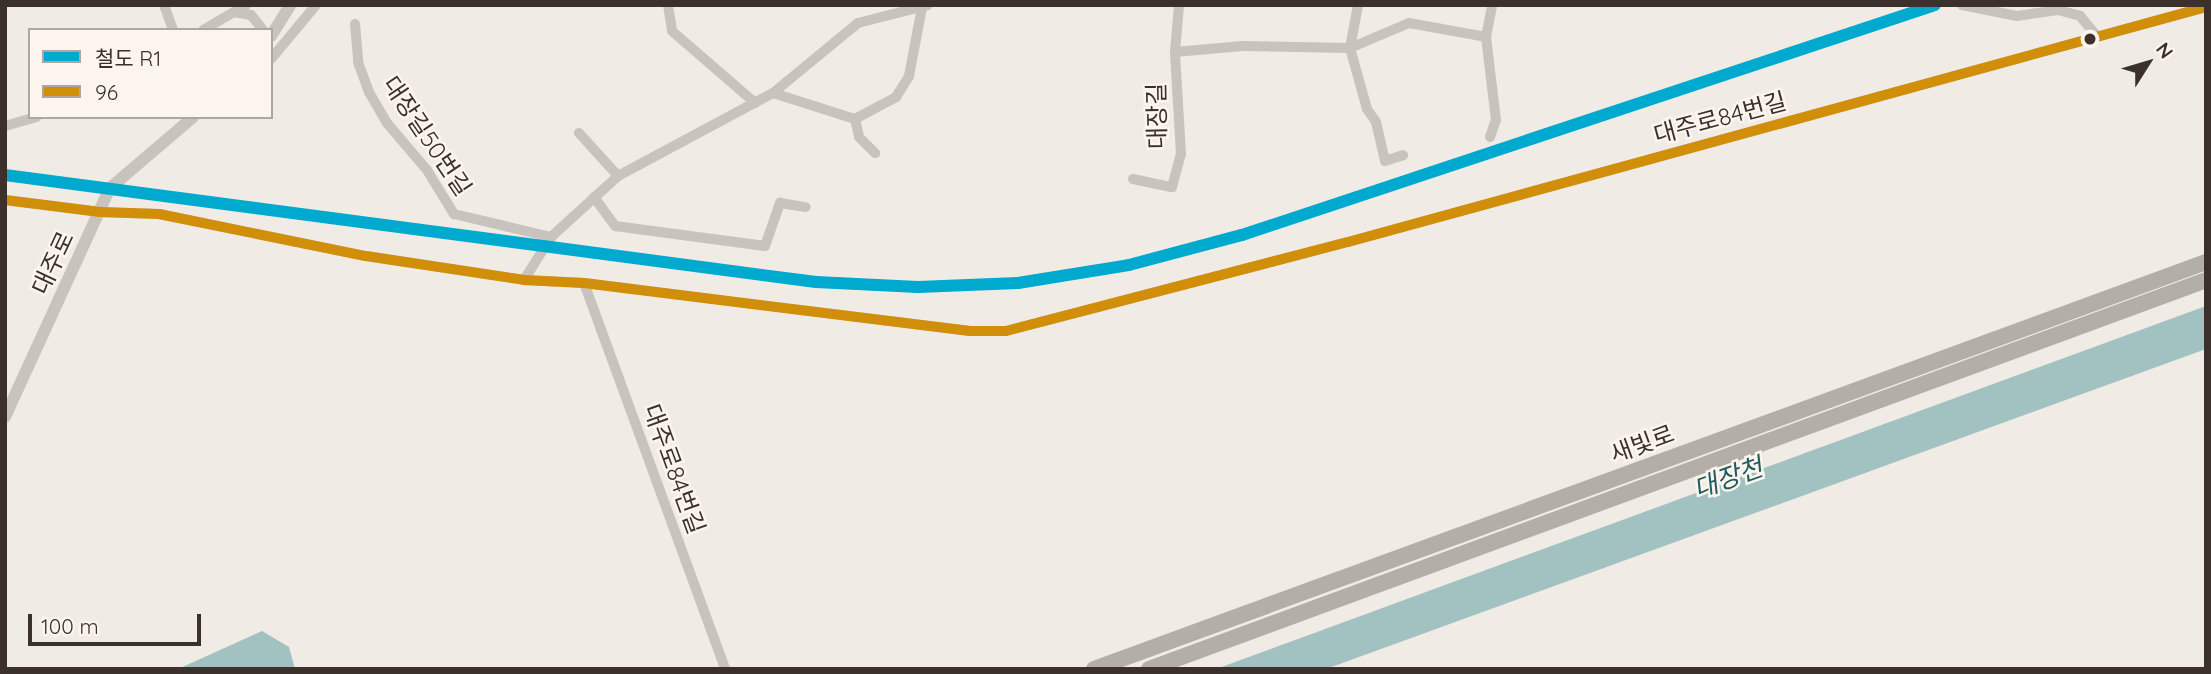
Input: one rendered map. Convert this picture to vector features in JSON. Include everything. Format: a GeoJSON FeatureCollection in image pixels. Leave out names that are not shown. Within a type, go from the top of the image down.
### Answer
{"type":"FeatureCollection","features":[{"type":"Feature","properties":{"kind":"highway","name":"새빛로"},"geometry":{"type":"LineString","coordinates":[[1094,669],[2206,262]]}},
{"type":"Feature","properties":{"kind":"highway","name":"새빛로"},"geometry":{"type":"LineString","coordinates":[[1149,669],[2206,280]]}},
{"type":"Feature","properties":{"kind":"street"},"geometry":{"type":"LineString","coordinates":[[164,5],[172,28]]}},
{"type":"Feature","properties":{"kind":"street"},"geometry":{"type":"LineString","coordinates":[[206,28],[246,5]]}},
{"type":"Feature","properties":{"kind":"street"},"geometry":{"type":"LineString","coordinates":[[273,57],[316,5]]}},
{"type":"Feature","properties":{"kind":"street"},"geometry":{"type":"LineString","coordinates":[[668,5],[672,31],[755,103]]}},
{"type":"Feature","properties":{"kind":"street","name":"대장길"},"geometry":{"type":"LineString","coordinates":[[1133,179],[1172,187],[1181,154],[1175,52],[1180,5]]}},
{"type":"Feature","properties":{"kind":"street"},"geometry":{"type":"LineString","coordinates":[[1358,5],[1350,48],[1385,161],[1403,155]]}},
{"type":"Feature","properties":{"kind":"street"},"geometry":{"type":"LineString","coordinates":[[1490,137],[1496,120],[1486,37],[1492,5]]}},
{"type":"Feature","properties":{"kind":"street"},"geometry":{"type":"LineString","coordinates":[[1962,5],[2017,16],[2058,10],[2080,16],[2098,36]]}},
{"type":"Feature","properties":{"kind":"street"},"geometry":{"type":"LineString","coordinates":[[273,32],[286,6]]}},
{"type":"Feature","properties":{"kind":"street"},"geometry":{"type":"LineString","coordinates":[[524,280],[551,237],[618,176],[773,93],[858,23],[925,6],[909,76],[896,97],[855,120],[773,93]]}},
{"type":"Feature","properties":{"kind":"street","name":"대주로84번길"},"geometry":{"type":"LineString","coordinates":[[5,200],[100,212],[159,214],[366,256],[524,280],[584,283],[970,331],[1006,331],[2206,7]]}},
{"type":"Feature","properties":{"kind":"street"},"geometry":{"type":"LineString","coordinates":[[233,12],[251,15],[261,28]]}},
{"type":"Feature","properties":{"kind":"street"},"geometry":{"type":"LineString","coordinates":[[1175,52],[1243,46],[1350,48],[1409,23],[1486,37]]}},
{"type":"Feature","properties":{"kind":"street","name":"대장길50번길"},"geometry":{"type":"LineString","coordinates":[[355,24],[358,62],[369,92],[454,214],[551,237]]}},
{"type":"Feature","properties":{"kind":"street"},"geometry":{"type":"LineString","coordinates":[[5,126],[30,119]]}},
{"type":"Feature","properties":{"kind":"street","name":"대주로"},"geometry":{"type":"LineString","coordinates":[[5,417],[110,188],[190,119]]}},
{"type":"Feature","properties":{"kind":"street"},"geometry":{"type":"LineString","coordinates":[[855,120],[859,137],[875,153]]}},
{"type":"Feature","properties":{"kind":"street"},"geometry":{"type":"LineString","coordinates":[[579,133],[618,176]]}},
{"type":"Feature","properties":{"kind":"street"},"geometry":{"type":"LineString","coordinates":[[594,197],[615,226],[765,246],[780,203],[806,207]]}},
{"type":"Feature","properties":{"kind":"street","name":"대주로84번길"},"geometry":{"type":"LineString","coordinates":[[584,283],[726,669]]}},
{"type":"Feature","properties":{"kind":"water"},"geometry":{"type":"Polygon","coordinates":[[[2206,306],[2206,349],[1326,669],[1216,669],[2206,306]]]}},
{"type":"Feature","properties":{"kind":"water"},"geometry":{"type":"Polygon","coordinates":[[[262,631],[289,647],[295,669],[178,669],[262,631]]]}},
{"type":"Feature","properties":{"kind":"rail line","name":"R1"},"geometry":{"type":"LineString","coordinates":[[5,175],[816,282],[918,287],[1018,283],[1129,265],[1242,235],[1935,5]]}},
{"type":"Feature","properties":{"kind":"transit line","name":"96"},"geometry":{"type":"LineString","coordinates":[[5,200],[100,212],[159,214],[366,256],[524,280],[584,283],[970,331],[1006,331],[1348,242],[2206,7]]}},
{"type":"Feature","properties":{"kind":"water label","name":"대장천"},"geometry":{"type":"Point","coordinates":[1728,478]}}]}
